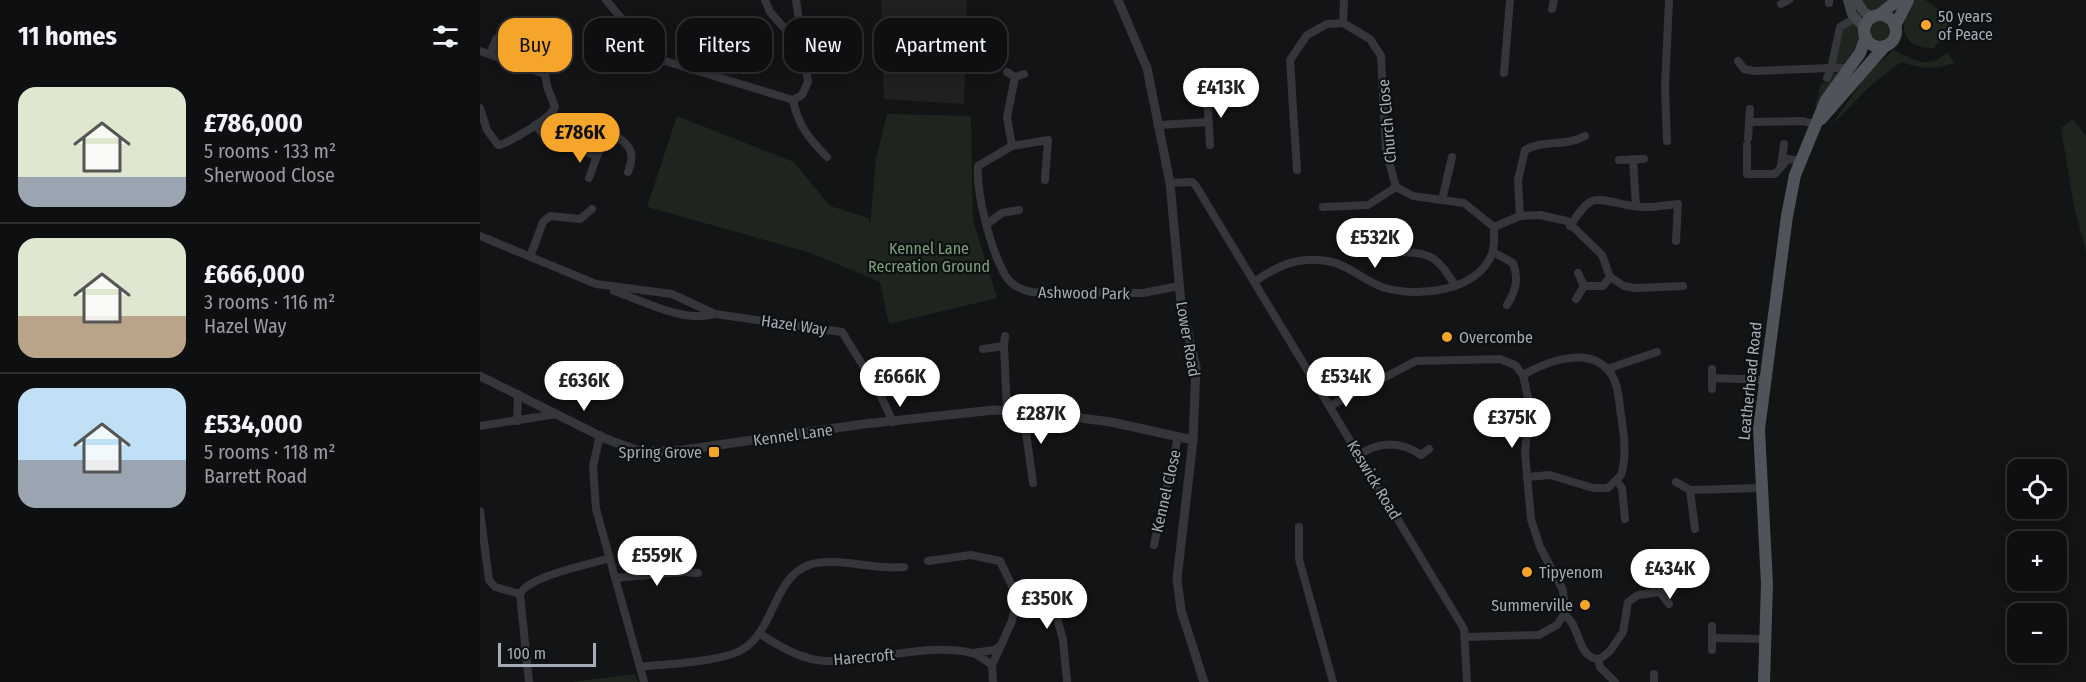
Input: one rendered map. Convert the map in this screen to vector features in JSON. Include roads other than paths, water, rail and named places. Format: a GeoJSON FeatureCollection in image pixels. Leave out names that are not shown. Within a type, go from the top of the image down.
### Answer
{"type":"FeatureCollection","features":[{"type":"Feature","properties":{"kind":"main road"},"geometry":{"type":"LineString","coordinates":[[1848,0],[1855,18],[1874,45],[1885,46]]}},
{"type":"Feature","properties":{"kind":"main road"},"geometry":{"type":"LineString","coordinates":[[1856,0],[1864,12],[1889,18],[1895,26]]}},
{"type":"Feature","properties":{"kind":"main road"},"geometry":{"type":"LineString","coordinates":[[1865,33],[1876,16],[1898,0]]}},
{"type":"Feature","properties":{"kind":"main road"},"geometry":{"type":"LineString","coordinates":[[1816,124],[1885,46],[1894,39],[1895,26],[1908,0]]}},
{"type":"Feature","properties":{"kind":"main road","name":"Leatherhead Road"},"geometry":{"type":"LineString","coordinates":[[1764,682],[1766,551],[1759,429],[1787,216],[1800,161],[1826,100],[1860,54],[1865,33]]}},
{"type":"Feature","properties":{"kind":"street"},"geometry":{"type":"LineString","coordinates":[[606,0],[655,58],[793,100],[802,95],[808,82],[806,72]]}},
{"type":"Feature","properties":{"kind":"street"},"geometry":{"type":"LineString","coordinates":[[765,0],[770,12],[784,28]]}},
{"type":"Feature","properties":{"kind":"street"},"geometry":{"type":"LineString","coordinates":[[796,0],[798,18]]}},
{"type":"Feature","properties":{"kind":"street","name":"Lower Road"},"geometry":{"type":"LineString","coordinates":[[1118,0],[1147,68],[1170,183],[1179,285],[1196,367],[1193,440],[1177,579],[1183,617],[1204,682]]}},
{"type":"Feature","properties":{"kind":"street"},"geometry":{"type":"LineString","coordinates":[[1297,170],[1290,60],[1307,35],[1327,24],[1342,23],[1344,0]]}},
{"type":"Feature","properties":{"kind":"street"},"geometry":{"type":"LineString","coordinates":[[1504,73],[1510,0]]}},
{"type":"Feature","properties":{"kind":"street"},"geometry":{"type":"LineString","coordinates":[[1552,9],[1554,0]]}},
{"type":"Feature","properties":{"kind":"street"},"geometry":{"type":"LineString","coordinates":[[1667,141],[1665,87],[1669,0]]}},
{"type":"Feature","properties":{"kind":"street"},"geometry":{"type":"LineString","coordinates":[[1827,78],[1840,27],[1855,18]]}},
{"type":"Feature","properties":{"kind":"street","name":"Church Close"},"geometry":{"type":"LineString","coordinates":[[1342,23],[1370,39],[1381,56],[1386,151],[1396,187],[1408,195],[1464,203],[1494,227]]}},
{"type":"Feature","properties":{"kind":"street"},"geometry":{"type":"LineString","coordinates":[[490,54],[495,39],[498,38]]}},
{"type":"Feature","properties":{"kind":"street"},"geometry":{"type":"LineString","coordinates":[[480,51],[545,74],[547,87],[555,107],[553,113],[498,145],[483,131],[480,108]]}},
{"type":"Feature","properties":{"kind":"street"},"geometry":{"type":"LineString","coordinates":[[1738,61],[1744,69],[1755,71],[1849,68]]}},
{"type":"Feature","properties":{"kind":"street"},"geometry":{"type":"LineString","coordinates":[[1007,72],[1015,77]]}},
{"type":"Feature","properties":{"kind":"street"},"geometry":{"type":"LineString","coordinates":[[1015,77],[1024,74]]}},
{"type":"Feature","properties":{"kind":"street"},"geometry":{"type":"LineString","coordinates":[[1012,146],[1007,117],[1015,77]]}},
{"type":"Feature","properties":{"kind":"street"},"geometry":{"type":"LineString","coordinates":[[1207,95],[1210,145]]}},
{"type":"Feature","properties":{"kind":"street"},"geometry":{"type":"LineString","coordinates":[[793,100],[797,121],[808,138],[827,157]]}},
{"type":"Feature","properties":{"kind":"street"},"geometry":{"type":"LineString","coordinates":[[1750,109],[1747,174],[1776,174],[1788,159],[1800,161]]}},
{"type":"Feature","properties":{"kind":"street"},"geometry":{"type":"LineString","coordinates":[[1750,122],[1803,121],[1816,124]]}},
{"type":"Feature","properties":{"kind":"street"},"geometry":{"type":"LineString","coordinates":[[1159,125],[1209,122]]}},
{"type":"Feature","properties":{"kind":"street"},"geometry":{"type":"LineString","coordinates":[[535,125],[549,141],[597,156]]}},
{"type":"Feature","properties":{"kind":"street"},"geometry":{"type":"LineString","coordinates":[[589,178],[597,156],[606,139],[611,136],[620,138],[628,146],[632,156],[628,172]]}},
{"type":"Feature","properties":{"kind":"street"},"geometry":{"type":"LineString","coordinates":[[1520,216],[1518,180],[1525,150],[1533,145],[1575,142],[1585,136]]}},
{"type":"Feature","properties":{"kind":"street","name":"Ashwood Park"},"geometry":{"type":"LineString","coordinates":[[1046,180],[1048,140],[1012,146],[978,166],[979,192],[987,224],[1005,275],[1022,290],[1134,294],[1179,285]]}},
{"type":"Feature","properties":{"kind":"street"},"geometry":{"type":"LineString","coordinates":[[1781,168],[1784,144]]}},
{"type":"Feature","properties":{"kind":"street"},"geometry":{"type":"LineString","coordinates":[[1442,200],[1452,157]]}},
{"type":"Feature","properties":{"kind":"street"},"geometry":{"type":"LineString","coordinates":[[1632,159],[1636,206]]}},
{"type":"Feature","properties":{"kind":"street"},"geometry":{"type":"LineString","coordinates":[[1619,160],[1644,159]]}},
{"type":"Feature","properties":{"kind":"street","name":"Keswick Road"},"geometry":{"type":"LineString","coordinates":[[1170,183],[1194,183],[1464,629],[1467,682]]}},
{"type":"Feature","properties":{"kind":"street"},"geometry":{"type":"LineString","coordinates":[[1323,207],[1368,205],[1396,187]]}},
{"type":"Feature","properties":{"kind":"street"},"geometry":{"type":"LineString","coordinates":[[1570,226],[1581,210],[1594,200],[1611,200],[1636,206],[1678,204],[1676,241]]}},
{"type":"Feature","properties":{"kind":"street"},"geometry":{"type":"LineString","coordinates":[[530,257],[543,222],[550,216],[580,219],[592,208]]}},
{"type":"Feature","properties":{"kind":"street"},"geometry":{"type":"LineString","coordinates":[[987,224],[1002,213],[1019,210]]}},
{"type":"Feature","properties":{"kind":"street"},"geometry":{"type":"LineString","coordinates":[[1254,282],[1275,267],[1300,260],[1328,261],[1384,288],[1413,292],[1444,290],[1482,269],[1493,252],[1494,227],[1520,216],[1540,215],[1567,221],[1602,255],[1610,277],[1624,286],[1635,288],[1683,286]]}},
{"type":"Feature","properties":{"kind":"street","name":"Hazel Way"},"geometry":{"type":"LineString","coordinates":[[480,236],[596,284],[684,315],[704,317],[715,314]]}},
{"type":"Feature","properties":{"kind":"street"},"geometry":{"type":"LineString","coordinates":[[1400,252],[1419,252],[1433,258],[1441,264],[1455,285]]}},
{"type":"Feature","properties":{"kind":"street"},"geometry":{"type":"LineString","coordinates":[[1493,252],[1514,263],[1518,275],[1514,295],[1507,305]]}},
{"type":"Feature","properties":{"kind":"street"},"geometry":{"type":"LineString","coordinates":[[1578,273],[1584,286]]}},
{"type":"Feature","properties":{"kind":"street"},"geometry":{"type":"LineString","coordinates":[[1584,286],[1603,286],[1610,277]]}},
{"type":"Feature","properties":{"kind":"street","name":"Hazel Way"},"geometry":{"type":"LineString","coordinates":[[596,284],[672,294],[715,314],[843,332],[877,388],[893,422]]}},
{"type":"Feature","properties":{"kind":"street"},"geometry":{"type":"LineString","coordinates":[[1576,299],[1584,286]]}},
{"type":"Feature","properties":{"kind":"street"},"geometry":{"type":"LineString","coordinates":[[1005,336],[1007,411]]}},
{"type":"Feature","properties":{"kind":"street"},"geometry":{"type":"LineString","coordinates":[[983,349],[1004,346]]}},
{"type":"Feature","properties":{"kind":"street"},"geometry":{"type":"LineString","coordinates":[[1607,369],[1657,352]]}},
{"type":"Feature","properties":{"kind":"street"},"geometry":{"type":"LineString","coordinates":[[1523,375],[1547,363],[1569,358],[1592,360],[1607,369],[1617,386],[1624,441],[1622,472],[1617,481],[1608,488],[1597,489],[1550,475],[1527,477]]}},
{"type":"Feature","properties":{"kind":"street"},"geometry":{"type":"LineString","coordinates":[[1330,406],[1416,361],[1472,363],[1506,360],[1515,365],[1523,375],[1530,407],[1525,443],[1530,519],[1540,547],[1563,590],[1566,602],[1564,615],[1552,630],[1539,635],[1466,637]]}},
{"type":"Feature","properties":{"kind":"street"},"geometry":{"type":"LineString","coordinates":[[1712,369],[1712,389]]}},
{"type":"Feature","properties":{"kind":"street","name":"Kennel Lane"},"geometry":{"type":"LineString","coordinates":[[480,376],[600,435],[642,452],[683,450],[864,424],[1007,411],[1111,422],[1193,440]]}},
{"type":"Feature","properties":{"kind":"street"},"geometry":{"type":"LineString","coordinates":[[1712,378],[1764,380]]}},
{"type":"Feature","properties":{"kind":"street"},"geometry":{"type":"LineString","coordinates":[[517,421],[518,394]]}},
{"type":"Feature","properties":{"kind":"street"},"geometry":{"type":"LineString","coordinates":[[1023,411],[1033,483]]}},
{"type":"Feature","properties":{"kind":"street"},"geometry":{"type":"LineString","coordinates":[[480,426],[557,414]]}},
{"type":"Feature","properties":{"kind":"street"},"geometry":{"type":"LineString","coordinates":[[600,435],[596,445],[594,481],[599,524],[644,682]]}},
{"type":"Feature","properties":{"kind":"street","name":"Kennel Close"},"geometry":{"type":"LineString","coordinates":[[1154,545],[1178,437]]}},
{"type":"Feature","properties":{"kind":"street"},"geometry":{"type":"LineString","coordinates":[[1359,455],[1373,446],[1407,447],[1423,456],[1429,449]]}},
{"type":"Feature","properties":{"kind":"street"},"geometry":{"type":"LineString","coordinates":[[1617,481],[1622,488],[1627,507],[1625,519]]}},
{"type":"Feature","properties":{"kind":"street"},"geometry":{"type":"LineString","coordinates":[[1677,482],[1690,490],[1761,488]]}},
{"type":"Feature","properties":{"kind":"street"},"geometry":{"type":"LineString","coordinates":[[1690,490],[1695,529]]}},
{"type":"Feature","properties":{"kind":"street"},"geometry":{"type":"LineString","coordinates":[[480,511],[489,580],[495,587],[520,594]]}},
{"type":"Feature","properties":{"kind":"street"},"geometry":{"type":"LineString","coordinates":[[1299,527],[1299,559],[1322,635],[1333,682]]}},
{"type":"Feature","properties":{"kind":"street"},"geometry":{"type":"LineString","coordinates":[[928,561],[971,555],[1000,561],[1017,596],[1003,644],[992,665],[993,682]]}},
{"type":"Feature","properties":{"kind":"street"},"geometry":{"type":"LineString","coordinates":[[529,682],[520,594],[525,587],[562,570],[610,558]]}},
{"type":"Feature","properties":{"kind":"street"},"geometry":{"type":"LineString","coordinates":[[640,667],[727,656],[745,648],[760,634],[781,591],[804,567],[829,562],[879,569],[904,567]]}},
{"type":"Feature","properties":{"kind":"street"},"geometry":{"type":"LineString","coordinates":[[1660,592],[1668,571]]}},
{"type":"Feature","properties":{"kind":"street"},"geometry":{"type":"LineString","coordinates":[[615,578],[684,572],[698,573]]}},
{"type":"Feature","properties":{"kind":"street"},"geometry":{"type":"LineString","coordinates":[[1014,589],[1039,588],[1050,592],[1063,640],[1067,682]]}},
{"type":"Feature","properties":{"kind":"street"},"geometry":{"type":"LineString","coordinates":[[1564,615],[1571,621],[1586,652],[1593,659],[1599,660],[1611,651],[1623,632],[1625,607],[1634,597],[1660,592]]}},
{"type":"Feature","properties":{"kind":"street"},"geometry":{"type":"LineString","coordinates":[[1660,592],[1669,604]]}},
{"type":"Feature","properties":{"kind":"street"},"geometry":{"type":"LineString","coordinates":[[1712,626],[1712,650]]}},
{"type":"Feature","properties":{"kind":"street","name":"Harecroft"},"geometry":{"type":"LineString","coordinates":[[760,634],[798,655],[828,662],[918,651],[973,653],[994,650],[1003,644]]}},
{"type":"Feature","properties":{"kind":"street"},"geometry":{"type":"LineString","coordinates":[[1712,638],[1765,639]]}},
{"type":"Feature","properties":{"kind":"street"},"geometry":{"type":"LineString","coordinates":[[973,653],[992,665]]}},
{"type":"Feature","properties":{"kind":"street"},"geometry":{"type":"LineString","coordinates":[[1599,660],[1600,667],[1615,682]]}},
{"type":"Feature","properties":{"kind":"place","name":"50 years of Peace"},"geometry":{"type":"Point","coordinates":[1926,25]}},
{"type":"Feature","properties":{"kind":"place","name":"Overcombe"},"geometry":{"type":"Point","coordinates":[1447,337]}},
{"type":"Feature","properties":{"kind":"place","name":"Spring Grove"},"geometry":{"type":"Point","coordinates":[714,452]}},
{"type":"Feature","properties":{"kind":"place","name":"Tipyenom"},"geometry":{"type":"Point","coordinates":[1527,572]}},
{"type":"Feature","properties":{"kind":"place","name":"Summerville"},"geometry":{"type":"Point","coordinates":[1585,605]}},
{"type":"Feature","properties":{"kind":"park label","name":"Kennel Lane Recreation Ground"},"geometry":{"type":"Point","coordinates":[929,257]}}]}
